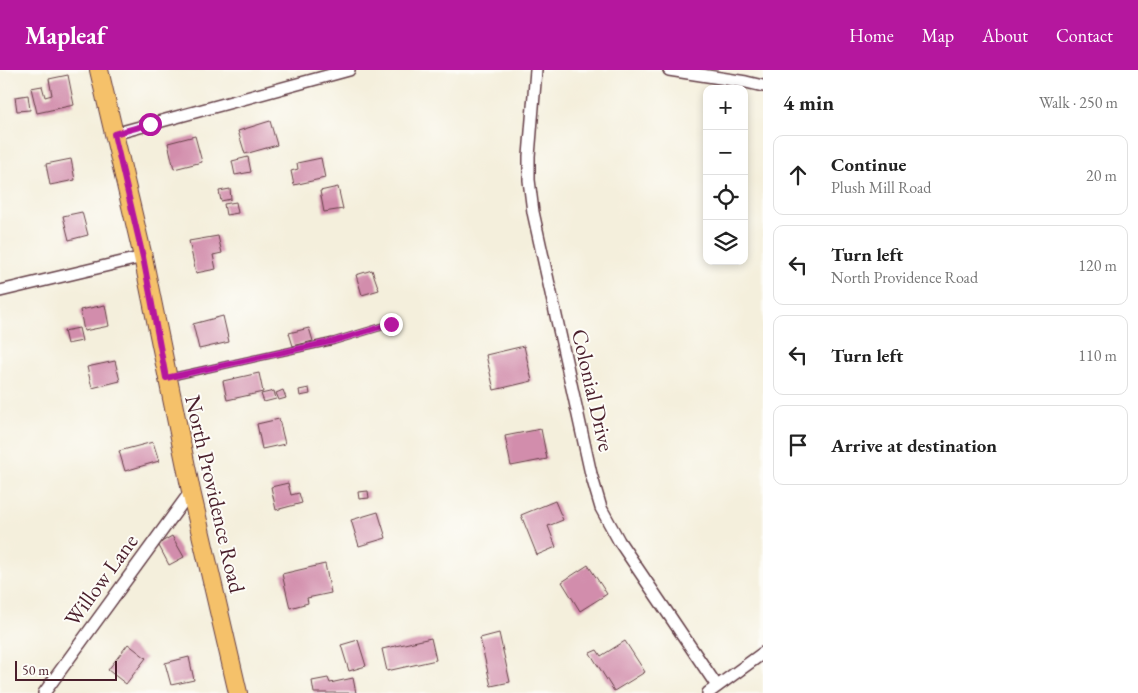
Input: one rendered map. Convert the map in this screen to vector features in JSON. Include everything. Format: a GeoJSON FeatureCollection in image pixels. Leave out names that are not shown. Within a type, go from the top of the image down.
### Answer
{"type":"FeatureCollection","features":[{"type":"Feature","properties":{"kind":"main road","name":"North Providence Road"},"geometry":{"type":"LineString","coordinates":[[99,70],[143,257],[166,378],[237,692]]}},
{"type":"Feature","properties":{"kind":"street"},"geometry":{"type":"LineString","coordinates":[[114,134],[349,70]]}},
{"type":"Feature","properties":{"kind":"street","name":"Colonial Drive"},"geometry":{"type":"LineString","coordinates":[[536,70],[529,156],[529,180],[533,212],[589,464],[601,508],[619,541],[713,690]]}},
{"type":"Feature","properties":{"kind":"street"},"geometry":{"type":"LineString","coordinates":[[669,70],[763,86]]}},
{"type":"Feature","properties":{"kind":"street"},"geometry":{"type":"LineString","coordinates":[[0,291],[143,257]]}},
{"type":"Feature","properties":{"kind":"street","name":"Willow Lane"},"geometry":{"type":"LineString","coordinates":[[44,693],[191,491]]}},
{"type":"Feature","properties":{"kind":"street"},"geometry":{"type":"LineString","coordinates":[[713,690],[763,653]]}},
{"type":"Feature","properties":{"kind":"lane"},"geometry":{"type":"LineString","coordinates":[[166,378],[334,341],[391,324]]}},
{"type":"Feature","properties":{"kind":"building"},"geometry":{"type":"Polygon","coordinates":[[[68,75],[74,105],[37,113],[31,88],[42,86],[45,97],[52,95],[49,79],[68,75]]]}},
{"type":"Feature","properties":{"kind":"building"},"geometry":{"type":"Polygon","coordinates":[[[28,95],[30,110],[17,111],[15,97],[28,95]]]}},
{"type":"Feature","properties":{"kind":"building"},"geometry":{"type":"Polygon","coordinates":[[[270,121],[277,145],[245,154],[238,131],[270,121]]]}},
{"type":"Feature","properties":{"kind":"building"},"geometry":{"type":"Polygon","coordinates":[[[195,136],[202,162],[174,169],[168,143],[195,136]]]}},
{"type":"Feature","properties":{"kind":"building"},"geometry":{"type":"Polygon","coordinates":[[[248,157],[251,172],[235,175],[232,161],[248,157]]]}},
{"type":"Feature","properties":{"kind":"building"},"geometry":{"type":"Polygon","coordinates":[[[321,158],[325,178],[294,185],[291,171],[298,169],[297,163],[321,158]]]}},
{"type":"Feature","properties":{"kind":"building"},"geometry":{"type":"Polygon","coordinates":[[[71,159],[75,180],[50,185],[46,164],[71,159]]]}},
{"type":"Feature","properties":{"kind":"building"},"geometry":{"type":"Polygon","coordinates":[[[338,187],[343,209],[324,212],[320,191],[338,187]]]}},
{"type":"Feature","properties":{"kind":"building"},"geometry":{"type":"Polygon","coordinates":[[[230,189],[231,199],[221,201],[219,191],[230,189]]]}},
{"type":"Feature","properties":{"kind":"building"},"geometry":{"type":"Polygon","coordinates":[[[236,202],[238,213],[226,215],[224,204],[236,202]]]}},
{"type":"Feature","properties":{"kind":"building"},"geometry":{"type":"Polygon","coordinates":[[[82,212],[88,235],[69,240],[63,216],[82,212]]]}},
{"type":"Feature","properties":{"kind":"building"},"geometry":{"type":"Polygon","coordinates":[[[218,236],[222,253],[213,255],[216,269],[196,273],[189,241],[218,236]]]}},
{"type":"Feature","properties":{"kind":"building"},"geometry":{"type":"Polygon","coordinates":[[[372,270],[379,290],[362,295],[356,275],[372,270]]]}},
{"type":"Feature","properties":{"kind":"building"},"geometry":{"type":"Polygon","coordinates":[[[105,305],[109,326],[84,331],[80,310],[105,305]]]}},
{"type":"Feature","properties":{"kind":"building"},"geometry":{"type":"Polygon","coordinates":[[[223,316],[229,342],[199,349],[193,324],[223,316]]]}},
{"type":"Feature","properties":{"kind":"building"},"geometry":{"type":"Polygon","coordinates":[[[79,328],[82,341],[67,344],[64,331],[79,328]]]}},
{"type":"Feature","properties":{"kind":"building"},"geometry":{"type":"Polygon","coordinates":[[[309,328],[313,341],[293,346],[289,333],[309,328]]]}},
{"type":"Feature","properties":{"kind":"building"},"geometry":{"type":"Polygon","coordinates":[[[524,346],[532,381],[494,390],[486,355],[524,346]]]}},
{"type":"Feature","properties":{"kind":"building"},"geometry":{"type":"Polygon","coordinates":[[[115,361],[120,381],[92,388],[87,367],[115,361]]]}},
{"type":"Feature","properties":{"kind":"building"},"geometry":{"type":"Polygon","coordinates":[[[259,373],[263,392],[227,400],[223,381],[259,373]]]}},
{"type":"Feature","properties":{"kind":"building"},"geometry":{"type":"Polygon","coordinates":[[[309,388],[310,394],[300,396],[299,390],[309,388]]]}},
{"type":"Feature","properties":{"kind":"building"},"geometry":{"type":"Polygon","coordinates":[[[283,390],[286,398],[279,400],[276,393],[283,390]]]}},
{"type":"Feature","properties":{"kind":"building"},"geometry":{"type":"Polygon","coordinates":[[[274,391],[276,399],[264,402],[261,394],[274,391]]]}},
{"type":"Feature","properties":{"kind":"building"},"geometry":{"type":"Polygon","coordinates":[[[279,419],[285,444],[262,449],[257,424],[279,419]]]}},
{"type":"Feature","properties":{"kind":"building"},"geometry":{"type":"Polygon","coordinates":[[[541,429],[547,459],[511,466],[505,436],[541,429]]]}},
{"type":"Feature","properties":{"kind":"building"},"geometry":{"type":"Polygon","coordinates":[[[153,442],[159,461],[125,471],[119,451],[153,442]]]}},
{"type":"Feature","properties":{"kind":"building"},"geometry":{"type":"Polygon","coordinates":[[[288,483],[291,495],[299,493],[302,503],[276,510],[271,487],[288,483]]]}},
{"type":"Feature","properties":{"kind":"building"},"geometry":{"type":"Polygon","coordinates":[[[368,491],[369,498],[359,499],[358,492],[368,491]]]}},
{"type":"Feature","properties":{"kind":"building"},"geometry":{"type":"Polygon","coordinates":[[[555,501],[563,520],[548,526],[556,547],[537,555],[521,515],[555,501]]]}},
{"type":"Feature","properties":{"kind":"building"},"geometry":{"type":"Polygon","coordinates":[[[378,512],[386,538],[359,546],[351,520],[378,512]]]}},
{"type":"Feature","properties":{"kind":"building"},"geometry":{"type":"Polygon","coordinates":[[[172,536],[184,557],[169,565],[158,544],[172,536]]]}},
{"type":"Feature","properties":{"kind":"building"},"geometry":{"type":"Polygon","coordinates":[[[325,564],[331,593],[307,598],[308,603],[290,608],[282,574],[325,564]]]}},
{"type":"Feature","properties":{"kind":"building"},"geometry":{"type":"Polygon","coordinates":[[[588,565],[607,594],[580,611],[562,582],[588,565]]]}},
{"type":"Feature","properties":{"kind":"building"},"geometry":{"type":"Polygon","coordinates":[[[499,633],[510,682],[491,686],[480,638],[499,633]]]}},
{"type":"Feature","properties":{"kind":"building"},"geometry":{"type":"Polygon","coordinates":[[[431,638],[436,660],[387,671],[382,649],[431,638]]]}},
{"type":"Feature","properties":{"kind":"building"},"geometry":{"type":"Polygon","coordinates":[[[358,640],[366,666],[349,671],[341,645],[358,640]]]}},
{"type":"Feature","properties":{"kind":"building"},"geometry":{"type":"Polygon","coordinates":[[[625,641],[645,672],[614,691],[590,653],[597,650],[601,656],[625,641]]]}},
{"type":"Feature","properties":{"kind":"building"},"geometry":{"type":"Polygon","coordinates":[[[128,644],[146,658],[126,684],[108,670],[128,644]]]}},
{"type":"Feature","properties":{"kind":"building"},"geometry":{"type":"Polygon","coordinates":[[[189,657],[194,680],[171,685],[165,663],[189,657]]]}},
{"type":"Feature","properties":{"kind":"building"},"geometry":{"type":"Polygon","coordinates":[[[328,678],[330,683],[353,678],[356,693],[314,693],[312,681],[328,678]]]}},
{"type":"Feature","properties":{"kind":"route"},"geometry":{"type":"LineString","coordinates":[[150,124],[114,134],[143,257],[166,378],[334,341],[391,324]]}}]}
